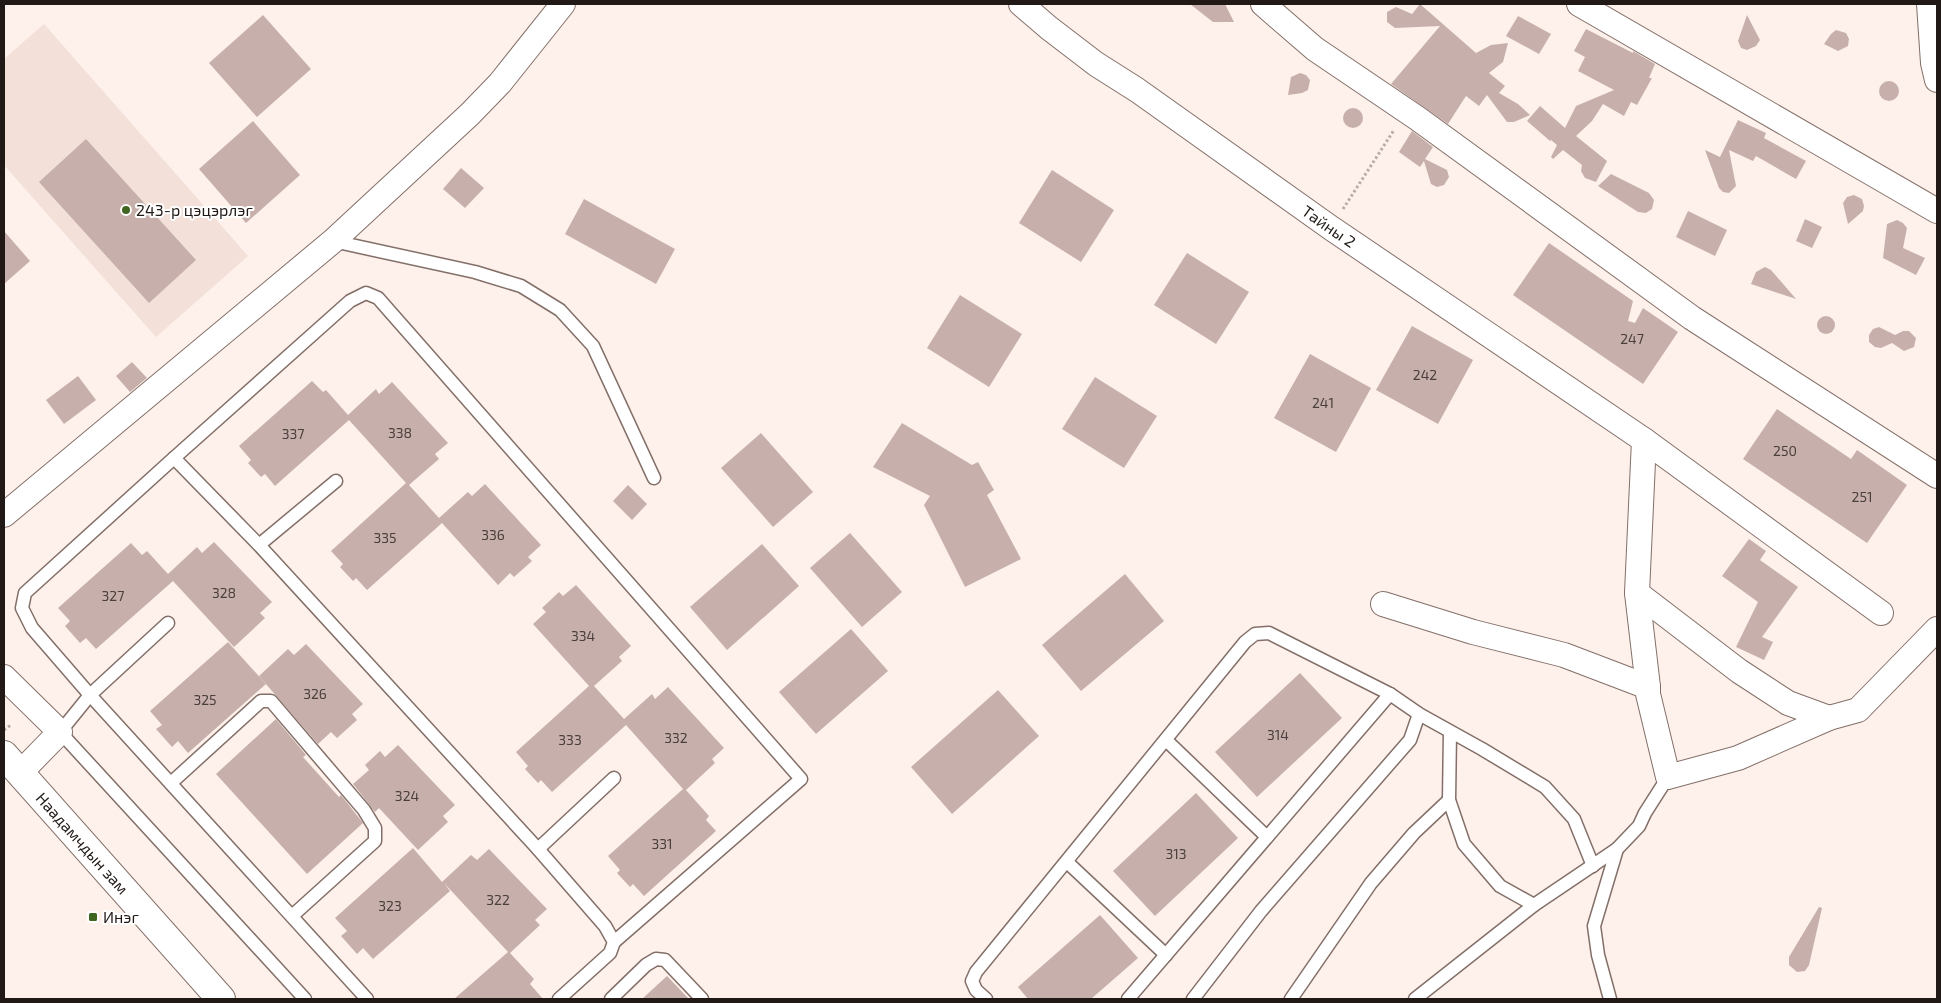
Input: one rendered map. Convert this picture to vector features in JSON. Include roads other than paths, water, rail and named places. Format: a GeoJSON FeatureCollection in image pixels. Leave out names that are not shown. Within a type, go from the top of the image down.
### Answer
{"type":"FeatureCollection","features":[{"type":"Feature","properties":{"kind":"main road","name":"Наадамчдын зам"},"geometry":{"type":"LineString","coordinates":[[12,764],[221,999]]}},
{"type":"Feature","properties":{"kind":"street"},"geometry":{"type":"LineString","coordinates":[[4,515],[333,241],[494,89],[562,4]]}},
{"type":"Feature","properties":{"kind":"street","name":"Тайны 2"},"geometry":{"type":"LineString","coordinates":[[1021,4],[1096,64],[1138,90],[1331,228],[1644,440],[1881,612]]}},
{"type":"Feature","properties":{"kind":"street"},"geometry":{"type":"LineString","coordinates":[[1263,4],[1315,49],[1407,111],[1692,318],[1937,476]]}},
{"type":"Feature","properties":{"kind":"street"},"geometry":{"type":"LineString","coordinates":[[1579,4],[1937,211]]}},
{"type":"Feature","properties":{"kind":"street"},"geometry":{"type":"LineString","coordinates":[[1928,4],[1936,68]]}},
{"type":"Feature","properties":{"kind":"street"},"geometry":{"type":"LineString","coordinates":[[1644,440],[1637,593],[1648,694],[1668,777],[1738,758],[1829,718],[1858,710],[1937,629]]}},
{"type":"Feature","properties":{"kind":"street"},"geometry":{"type":"LineString","coordinates":[[1637,593],[1739,671],[1763,687],[1788,702],[1829,718]]}},
{"type":"Feature","properties":{"kind":"street"},"geometry":{"type":"LineString","coordinates":[[1383,604],[1473,632],[1564,655],[1648,687]]}},
{"type":"Feature","properties":{"kind":"street"},"geometry":{"type":"LineString","coordinates":[[4,677],[60,732],[12,764]]}},
{"type":"Feature","properties":{"kind":"lane"},"geometry":{"type":"LineString","coordinates":[[333,241],[475,272],[521,286],[560,310],[593,346],[654,478]]}},
{"type":"Feature","properties":{"kind":"lane"},"geometry":{"type":"LineString","coordinates":[[367,999],[90,695],[32,628],[22,608],[25,594],[350,301],[366,294],[378,298],[801,779],[614,942],[610,953],[559,999]]}},
{"type":"Feature","properties":{"kind":"lane"},"geometry":{"type":"LineString","coordinates":[[174,458],[259,545],[538,849],[605,926],[614,942]]}},
{"type":"Feature","properties":{"kind":"lane"},"geometry":{"type":"LineString","coordinates":[[259,545],[336,481]]}},
{"type":"Feature","properties":{"kind":"lane"},"geometry":{"type":"LineString","coordinates":[[168,623],[90,695],[60,732],[305,999]]}},
{"type":"Feature","properties":{"kind":"lane"},"geometry":{"type":"LineString","coordinates":[[986,999],[976,990],[972,981],[976,972],[1245,642],[1255,634],[1268,633],[1390,694],[1419,714],[1545,787],[1574,819],[1593,866]]}},
{"type":"Feature","properties":{"kind":"lane"},"geometry":{"type":"LineString","coordinates":[[1128,999],[1390,694]]}},
{"type":"Feature","properties":{"kind":"lane"},"geometry":{"type":"LineString","coordinates":[[171,783],[261,701],[271,701],[364,810],[375,828],[374,841],[292,916]]}},
{"type":"Feature","properties":{"kind":"lane"},"geometry":{"type":"LineString","coordinates":[[1193,999],[1262,911],[1410,740],[1419,714]]}},
{"type":"Feature","properties":{"kind":"lane"},"geometry":{"type":"LineString","coordinates":[[1450,732],[1449,800],[1464,844],[1500,886],[1534,905]]}},
{"type":"Feature","properties":{"kind":"lane"},"geometry":{"type":"LineString","coordinates":[[1166,740],[1267,837]]}},
{"type":"Feature","properties":{"kind":"lane"},"geometry":{"type":"LineString","coordinates":[[1415,999],[1534,905],[1617,849],[1639,826],[1655,796],[1668,777]]}},
{"type":"Feature","properties":{"kind":"lane"},"geometry":{"type":"LineString","coordinates":[[538,849],[614,778]]}},
{"type":"Feature","properties":{"kind":"lane"},"geometry":{"type":"LineString","coordinates":[[1290,999],[1371,883],[1414,833],[1449,800]]}},
{"type":"Feature","properties":{"kind":"lane"},"geometry":{"type":"LineString","coordinates":[[1610,999],[1598,955],[1594,926],[1617,849]]}},
{"type":"Feature","properties":{"kind":"lane"},"geometry":{"type":"LineString","coordinates":[[1067,862],[1166,955]]}},
{"type":"Feature","properties":{"kind":"lane"},"geometry":{"type":"LineString","coordinates":[[611,999],[646,965],[656,959],[665,960],[702,999]]}},
{"type":"Feature","properties":{"kind":"place","name":"243-р цэцэрлэг"},"geometry":{"type":"Point","coordinates":[126,210]}},
{"type":"Feature","properties":{"kind":"place","name":"Инэг"},"geometry":{"type":"Point","coordinates":[93,917]}}]}
